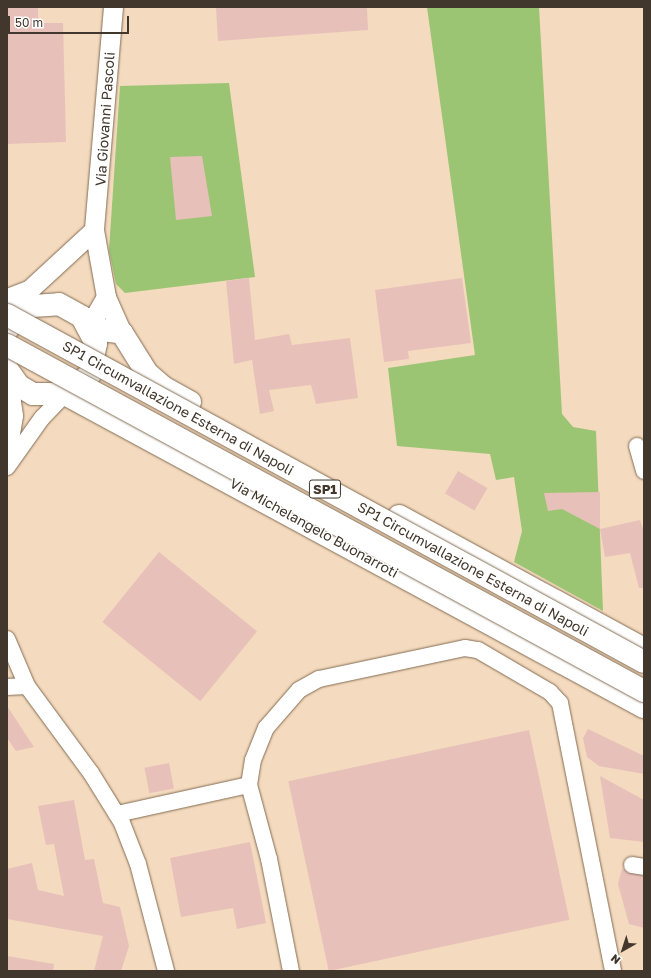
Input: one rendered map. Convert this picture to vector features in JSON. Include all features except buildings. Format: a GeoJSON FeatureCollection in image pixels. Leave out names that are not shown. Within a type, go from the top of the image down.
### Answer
{"type":"FeatureCollection","features":[{"type":"Feature","properties":{"kind":"main road"},"geometry":{"type":"LineString","coordinates":[[7,330],[16,306],[46,303],[71,309],[82,317],[96,343],[95,359],[90,374],[65,394],[33,394],[8,371]]}},
{"type":"Feature","properties":{"kind":"main road","name":"SP1 Circumvallazione Esterna di Napoli"},"geometry":{"type":"LineString","coordinates":[[16,306],[644,662]]}},
{"type":"Feature","properties":{"kind":"main road"},"geometry":{"type":"LineString","coordinates":[[88,328],[122,333],[147,373],[163,387],[639,642]]}},
{"type":"Feature","properties":{"kind":"main road","name":"SP1 Circumvallazione Esterna di Napoli"},"geometry":{"type":"LineString","coordinates":[[7,345],[644,691]]}},
{"type":"Feature","properties":{"kind":"main road","name":"Via Michelangelo Buonarroti"},"geometry":{"type":"LineString","coordinates":[[65,394],[644,707]]}},
{"type":"Feature","properties":{"kind":"street","name":"Via Giovanni Pascoli"},"geometry":{"type":"LineString","coordinates":[[113,7],[94,230],[106,297],[122,333]]}},
{"type":"Feature","properties":{"kind":"street"},"geometry":{"type":"LineString","coordinates":[[16,306],[94,230]]}},
{"type":"Feature","properties":{"kind":"street"},"geometry":{"type":"LineString","coordinates":[[16,306],[21,294],[47,275]]}},
{"type":"Feature","properties":{"kind":"street"},"geometry":{"type":"LineString","coordinates":[[88,328],[106,297]]}},
{"type":"Feature","properties":{"kind":"street"},"geometry":{"type":"LineString","coordinates":[[7,466],[15,416],[8,371]]}},
{"type":"Feature","properties":{"kind":"street"},"geometry":{"type":"LineString","coordinates":[[7,466],[42,418],[65,394]]}},
{"type":"Feature","properties":{"kind":"street"},"geometry":{"type":"LineString","coordinates":[[637,446],[644,471]]}},
{"type":"Feature","properties":{"kind":"street"},"geometry":{"type":"LineString","coordinates":[[7,639],[27,686],[116,814],[138,864],[166,971]]}},
{"type":"Feature","properties":{"kind":"street"},"geometry":{"type":"LineString","coordinates":[[291,971],[269,859],[249,785],[253,760],[266,728],[299,690],[319,679],[465,648],[478,650],[550,692],[560,703],[613,971]]}},
{"type":"Feature","properties":{"kind":"street"},"geometry":{"type":"LineString","coordinates":[[7,687],[27,686]]}},
{"type":"Feature","properties":{"kind":"street"},"geometry":{"type":"LineString","coordinates":[[116,814],[249,785]]}},
{"type":"Feature","properties":{"kind":"green space"},"geometry":{"type":"Polygon","coordinates":[[[427,7],[539,7],[562,414],[573,427],[596,431],[603,611],[514,562],[522,531],[514,477],[496,480],[490,454],[397,446],[388,368],[475,355],[427,7]]]}},
{"type":"Feature","properties":{"kind":"green space"},"geometry":{"type":"Polygon","coordinates":[[[229,83],[255,277],[125,293],[116,284],[109,250],[120,86],[229,83]]]}}]}
